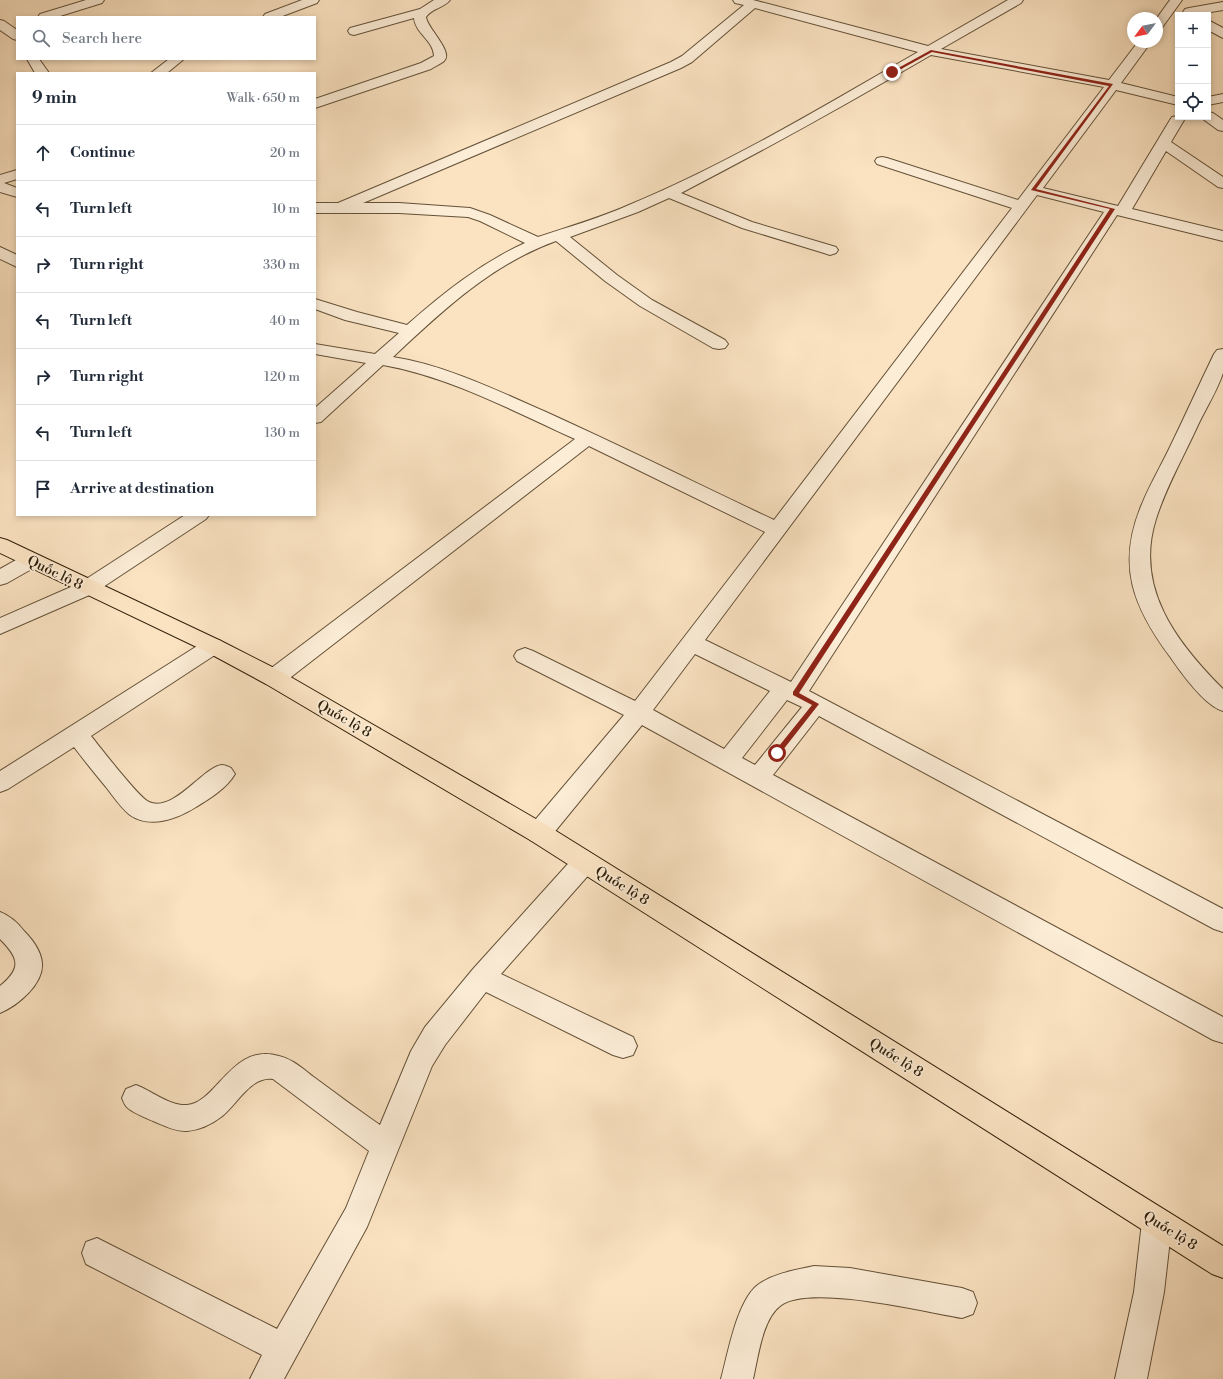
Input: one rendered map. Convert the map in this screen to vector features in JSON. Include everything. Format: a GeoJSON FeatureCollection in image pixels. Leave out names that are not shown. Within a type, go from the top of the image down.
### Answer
{"type":"FeatureCollection","features":[{"type":"Feature","properties":{"kind":"highway","name":"Quốc lộ 8"},"geometry":{"type":"LineString","coordinates":[[0,545],[30,561],[213,646],[274,678],[539,833],[584,863],[1223,1264]]}},
{"type":"Feature","properties":{"kind":"street"},"geometry":{"type":"LineString","coordinates":[[47,16],[98,0]]}},
{"type":"Feature","properties":{"kind":"street"},"geometry":{"type":"LineString","coordinates":[[354,31],[422,12],[444,0]]}},
{"type":"Feature","properties":{"kind":"street"},"geometry":{"type":"LineString","coordinates":[[738,0],[931,51],[1112,85],[1175,100]]}},
{"type":"Feature","properties":{"kind":"street"},"geometry":{"type":"LineString","coordinates":[[316,417],[437,307],[505,258],[537,243],[633,209],[669,193],[742,156],[931,51],[1017,0]]}},
{"type":"Feature","properties":{"kind":"street"},"geometry":{"type":"LineString","coordinates":[[271,16],[307,1]]}},
{"type":"Feature","properties":{"kind":"street"},"geometry":{"type":"LineString","coordinates":[[1163,18],[1175,2],[1189,12]]}},
{"type":"Feature","properties":{"kind":"street"},"geometry":{"type":"LineString","coordinates":[[340,208],[676,65],[687,59],[752,4]]}},
{"type":"Feature","properties":{"kind":"street"},"geometry":{"type":"LineString","coordinates":[[1200,12],[1223,6]]}},
{"type":"Feature","properties":{"kind":"street"},"geometry":{"type":"LineString","coordinates":[[316,104],[392,78],[436,61],[440,58],[440,51],[420,22],[422,12]]}},
{"type":"Feature","properties":{"kind":"street"},"geometry":{"type":"LineString","coordinates":[[8,26],[16,35]]}},
{"type":"Feature","properties":{"kind":"street"},"geometry":{"type":"LineString","coordinates":[[1211,26],[1223,34]]}},
{"type":"Feature","properties":{"kind":"street"},"geometry":{"type":"LineString","coordinates":[[539,833],[639,713],[1140,48]]}},
{"type":"Feature","properties":{"kind":"street"},"geometry":{"type":"LineString","coordinates":[[33,60],[41,72]]}},
{"type":"Feature","properties":{"kind":"street"},"geometry":{"type":"LineString","coordinates":[[159,72],[177,60]]}},
{"type":"Feature","properties":{"kind":"street"},"geometry":{"type":"LineString","coordinates":[[1211,100],[1223,98]]}},
{"type":"Feature","properties":{"kind":"street"},"geometry":{"type":"LineString","coordinates":[[1211,118],[1223,127]]}},
{"type":"Feature","properties":{"kind":"street"},"geometry":{"type":"LineString","coordinates":[[727,761],[790,691],[1164,143],[1177,120]]}},
{"type":"Feature","properties":{"kind":"street"},"geometry":{"type":"LineString","coordinates":[[1164,143],[1223,184]]}},
{"type":"Feature","properties":{"kind":"street"},"geometry":{"type":"LineString","coordinates":[[882,161],[1021,206]]}},
{"type":"Feature","properties":{"kind":"street"},"geometry":{"type":"LineString","coordinates":[[0,180],[16,174]]}},
{"type":"Feature","properties":{"kind":"street"},"geometry":{"type":"LineString","coordinates":[[0,187],[16,193]]}},
{"type":"Feature","properties":{"kind":"street"},"geometry":{"type":"LineString","coordinates":[[1033,190],[1223,236]]}},
{"type":"Feature","properties":{"kind":"street"},"geometry":{"type":"LineString","coordinates":[[669,193],[734,220],[830,250]]}},
{"type":"Feature","properties":{"kind":"street"},"geometry":{"type":"LineString","coordinates":[[316,208],[399,208],[470,213],[485,218],[537,243]]}},
{"type":"Feature","properties":{"kind":"street"},"geometry":{"type":"LineString","coordinates":[[558,235],[611,278],[646,303],[719,344]]}},
{"type":"Feature","properties":{"kind":"street"},"geometry":{"type":"LineString","coordinates":[[316,304],[351,316],[411,331]]}},
{"type":"Feature","properties":{"kind":"street"},"geometry":{"type":"LineString","coordinates":[[316,348],[381,359],[415,367],[453,379],[513,403],[777,530]]}},
{"type":"Feature","properties":{"kind":"street"},"geometry":{"type":"LineString","coordinates":[[1223,354],[1156,494],[1143,529],[1139,548],[1139,567],[1145,596],[1163,631],[1184,661],[1223,703]]}},
{"type":"Feature","properties":{"kind":"street"},"geometry":{"type":"LineString","coordinates":[[274,678],[588,438]]}},
{"type":"Feature","properties":{"kind":"street"},"geometry":{"type":"LineString","coordinates":[[0,627],[87,588],[197,516]]}},
{"type":"Feature","properties":{"kind":"street"},"geometry":{"type":"LineString","coordinates":[[0,578],[30,561]]}},
{"type":"Feature","properties":{"kind":"street"},"geometry":{"type":"LineString","coordinates":[[692,643],[816,704],[1223,921]]}},
{"type":"Feature","properties":{"kind":"street"},"geometry":{"type":"LineString","coordinates":[[0,783],[213,646]]}},
{"type":"Feature","properties":{"kind":"street"},"geometry":{"type":"LineString","coordinates":[[526,656],[639,713],[1223,1031]]}},
{"type":"Feature","properties":{"kind":"street"},"geometry":{"type":"LineString","coordinates":[[758,778],[816,704]]}},
{"type":"Feature","properties":{"kind":"street"},"geometry":{"type":"LineString","coordinates":[[76,734],[130,800],[137,807],[145,811],[161,812],[181,805],[223,774]]}},
{"type":"Feature","properties":{"kind":"street"},"geometry":{"type":"LineString","coordinates":[[266,1379],[357,1217],[421,1060],[446,1022],[482,977],[584,863]]}},
{"type":"Feature","properties":{"kind":"street"},"geometry":{"type":"LineString","coordinates":[[0,924],[12,934],[24,950],[30,964],[28,974],[22,984],[0,1001]]}},
{"type":"Feature","properties":{"kind":"street"},"geometry":{"type":"LineString","coordinates":[[482,977],[623,1046]]}},
{"type":"Feature","properties":{"kind":"street"},"geometry":{"type":"LineString","coordinates":[[136,1098],[174,1116],[194,1118],[214,1106],[248,1072],[260,1067],[273,1066],[279,1068],[385,1146]]}},
{"type":"Feature","properties":{"kind":"street"},"geometry":{"type":"LineString","coordinates":[[1131,1379],[1149,1292],[1157,1222]]}},
{"type":"Feature","properties":{"kind":"street"},"geometry":{"type":"LineString","coordinates":[[98,1253],[283,1348]]}},
{"type":"Feature","properties":{"kind":"street"},"geometry":{"type":"LineString","coordinates":[[737,1379],[754,1318],[759,1307],[769,1295],[783,1288],[814,1281],[850,1283],[962,1303]]}},
{"type":"Feature","properties":{"kind":"route"},"geometry":{"type":"LineString","coordinates":[[777,753],[816,704],[795,694],[1113,209],[1033,190],[1112,85],[931,51],[892,72]]}}]}
